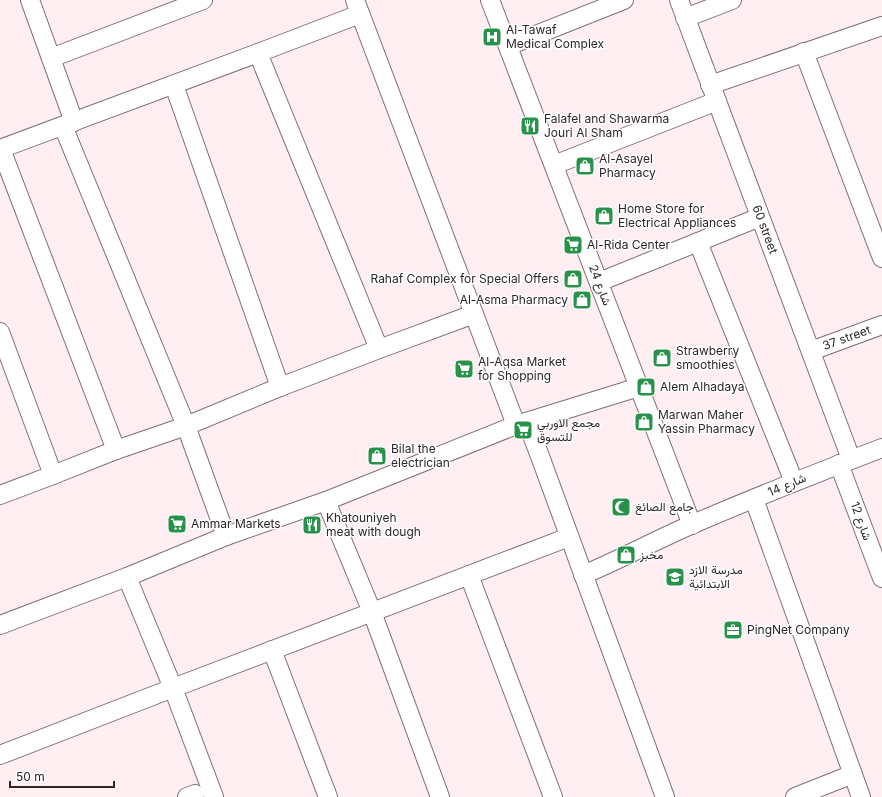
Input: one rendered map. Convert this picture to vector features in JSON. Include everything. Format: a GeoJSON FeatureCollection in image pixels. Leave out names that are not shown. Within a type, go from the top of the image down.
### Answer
{"type":"FeatureCollection","features":[{"type":"Feature","properties":{"kind":"street"},"geometry":{"type":"LineString","coordinates":[[30,0],[51,58],[68,124],[186,426],[226,536]]}},
{"type":"Feature","properties":{"kind":"street"},"geometry":{"type":"LineString","coordinates":[[51,58],[203,0]]}},
{"type":"Feature","properties":{"kind":"street","name":"شارع 24"},"geometry":{"type":"LineString","coordinates":[[490,0],[692,525]]}},
{"type":"Feature","properties":{"kind":"street"},"geometry":{"type":"LineString","coordinates":[[508,46],[601,4],[624,0]]}},
{"type":"Feature","properties":{"kind":"street","name":"60 street"},"geometry":{"type":"LineString","coordinates":[[679,0],[811,351],[845,461]]}},
{"type":"Feature","properties":{"kind":"street"},"geometry":{"type":"LineString","coordinates":[[685,18],[732,0]]}},
{"type":"Feature","properties":{"kind":"street"},"geometry":{"type":"LineString","coordinates":[[116,450],[0,149],[258,53],[357,7],[474,314],[522,423],[541,458],[665,797]]}},
{"type":"Feature","properties":{"kind":"street"},"geometry":{"type":"LineString","coordinates":[[710,84],[882,26]]}},
{"type":"Feature","properties":{"kind":"street"},"geometry":{"type":"LineString","coordinates":[[804,52],[882,258]]}},
{"type":"Feature","properties":{"kind":"street"},"geometry":{"type":"LineString","coordinates":[[258,53],[379,349]]}},
{"type":"Feature","properties":{"kind":"street"},"geometry":{"type":"LineString","coordinates":[[174,85],[280,387]]}},
{"type":"Feature","properties":{"kind":"street"},"geometry":{"type":"LineString","coordinates":[[554,165],[717,101]]}},
{"type":"Feature","properties":{"kind":"street"},"geometry":{"type":"LineString","coordinates":[[599,282],[760,217]]}},
{"type":"Feature","properties":{"kind":"street"},"geometry":{"type":"LineString","coordinates":[[698,242],[794,482]]}},
{"type":"Feature","properties":{"kind":"street"},"geometry":{"type":"LineString","coordinates":[[0,495],[116,450],[186,426],[280,387],[474,314]]}},
{"type":"Feature","properties":{"kind":"street","name":"37 street"},"geometry":{"type":"LineString","coordinates":[[811,351],[882,325]]}},
{"type":"Feature","properties":{"kind":"street"},"geometry":{"type":"LineString","coordinates":[[0,332],[53,475]]}},
{"type":"Feature","properties":{"kind":"street"},"geometry":{"type":"LineString","coordinates":[[0,625],[127,577],[226,536],[326,501],[522,423],[639,387]]}},
{"type":"Feature","properties":{"kind":"street","name":"شارع 14"},"geometry":{"type":"LineString","coordinates":[[583,575],[692,525],[845,461],[882,448]]}},
{"type":"Feature","properties":{"kind":"street","name":"شارع 12"},"geometry":{"type":"LineString","coordinates":[[845,461],[882,578]]}},
{"type":"Feature","properties":{"kind":"street"},"geometry":{"type":"LineString","coordinates":[[754,499],[861,797]]}},
{"type":"Feature","properties":{"kind":"street"},"geometry":{"type":"LineString","coordinates":[[326,501],[372,612],[440,797]]}},
{"type":"Feature","properties":{"kind":"street"},"geometry":{"type":"LineString","coordinates":[[0,756],[172,688],[569,537]]}},
{"type":"Feature","properties":{"kind":"street"},"geometry":{"type":"LineString","coordinates":[[469,575],[553,797]]}},
{"type":"Feature","properties":{"kind":"street"},"geometry":{"type":"LineString","coordinates":[[127,577],[214,797]]}},
{"type":"Feature","properties":{"kind":"street"},"geometry":{"type":"LineString","coordinates":[[272,650],[328,797]]}},
{"type":"Feature","properties":{"kind":"street"},"geometry":{"type":"LineString","coordinates":[[795,797],[852,774]]}},
{"type":"Feature","properties":{"kind":"place","name":"Al-Tawaf Medical Complex"},"geometry":{"type":"Point","coordinates":[492,37]}},
{"type":"Feature","properties":{"kind":"place","name":"Falafel and Shawarma Jouri Al Sham"},"geometry":{"type":"Point","coordinates":[530,126]}},
{"type":"Feature","properties":{"kind":"place","name":"Al-Asayel Pharmacy"},"geometry":{"type":"Point","coordinates":[585,166]}},
{"type":"Feature","properties":{"kind":"place","name":"Home Store for Electrical Appliances"},"geometry":{"type":"Point","coordinates":[604,216]}},
{"type":"Feature","properties":{"kind":"place","name":"Al-Rida Center"},"geometry":{"type":"Point","coordinates":[573,245]}},
{"type":"Feature","properties":{"kind":"place","name":"Rahaf Complex for Special Offers"},"geometry":{"type":"Point","coordinates":[573,279]}},
{"type":"Feature","properties":{"kind":"place","name":"Al-Asma Pharmacy"},"geometry":{"type":"Point","coordinates":[582,300]}},
{"type":"Feature","properties":{"kind":"place","name":"Strawberry smoothies"},"geometry":{"type":"Point","coordinates":[662,358]}},
{"type":"Feature","properties":{"kind":"place","name":"Al-Aqsa Market for Shopping"},"geometry":{"type":"Point","coordinates":[464,369]}},
{"type":"Feature","properties":{"kind":"place","name":"Alem Alhadaya"},"geometry":{"type":"Point","coordinates":[646,387]}},
{"type":"Feature","properties":{"kind":"place","name":"Marwan Maher Yassin Pharmacy"},"geometry":{"type":"Point","coordinates":[644,422]}},
{"type":"Feature","properties":{"kind":"place","name":"مجمع الاوربي للتسوق"},"geometry":{"type":"Point","coordinates":[523,430]}},
{"type":"Feature","properties":{"kind":"place","name":"Bilal the electrician"},"geometry":{"type":"Point","coordinates":[377,456]}},
{"type":"Feature","properties":{"kind":"place","name":"جامع الصائغ"},"geometry":{"type":"Point","coordinates":[621,507]}},
{"type":"Feature","properties":{"kind":"place","name":"Ammar Markets"},"geometry":{"type":"Point","coordinates":[177,524]}},
{"type":"Feature","properties":{"kind":"place","name":"Khatouniyeh meat with dough"},"geometry":{"type":"Point","coordinates":[312,525]}},
{"type":"Feature","properties":{"kind":"place","name":"مخبز"},"geometry":{"type":"Point","coordinates":[626,555]}},
{"type":"Feature","properties":{"kind":"place","name":"مدرسة الازد الابتدائية"},"geometry":{"type":"Point","coordinates":[675,577]}},
{"type":"Feature","properties":{"kind":"place","name":"PingNet Company"},"geometry":{"type":"Point","coordinates":[733,630]}}]}
